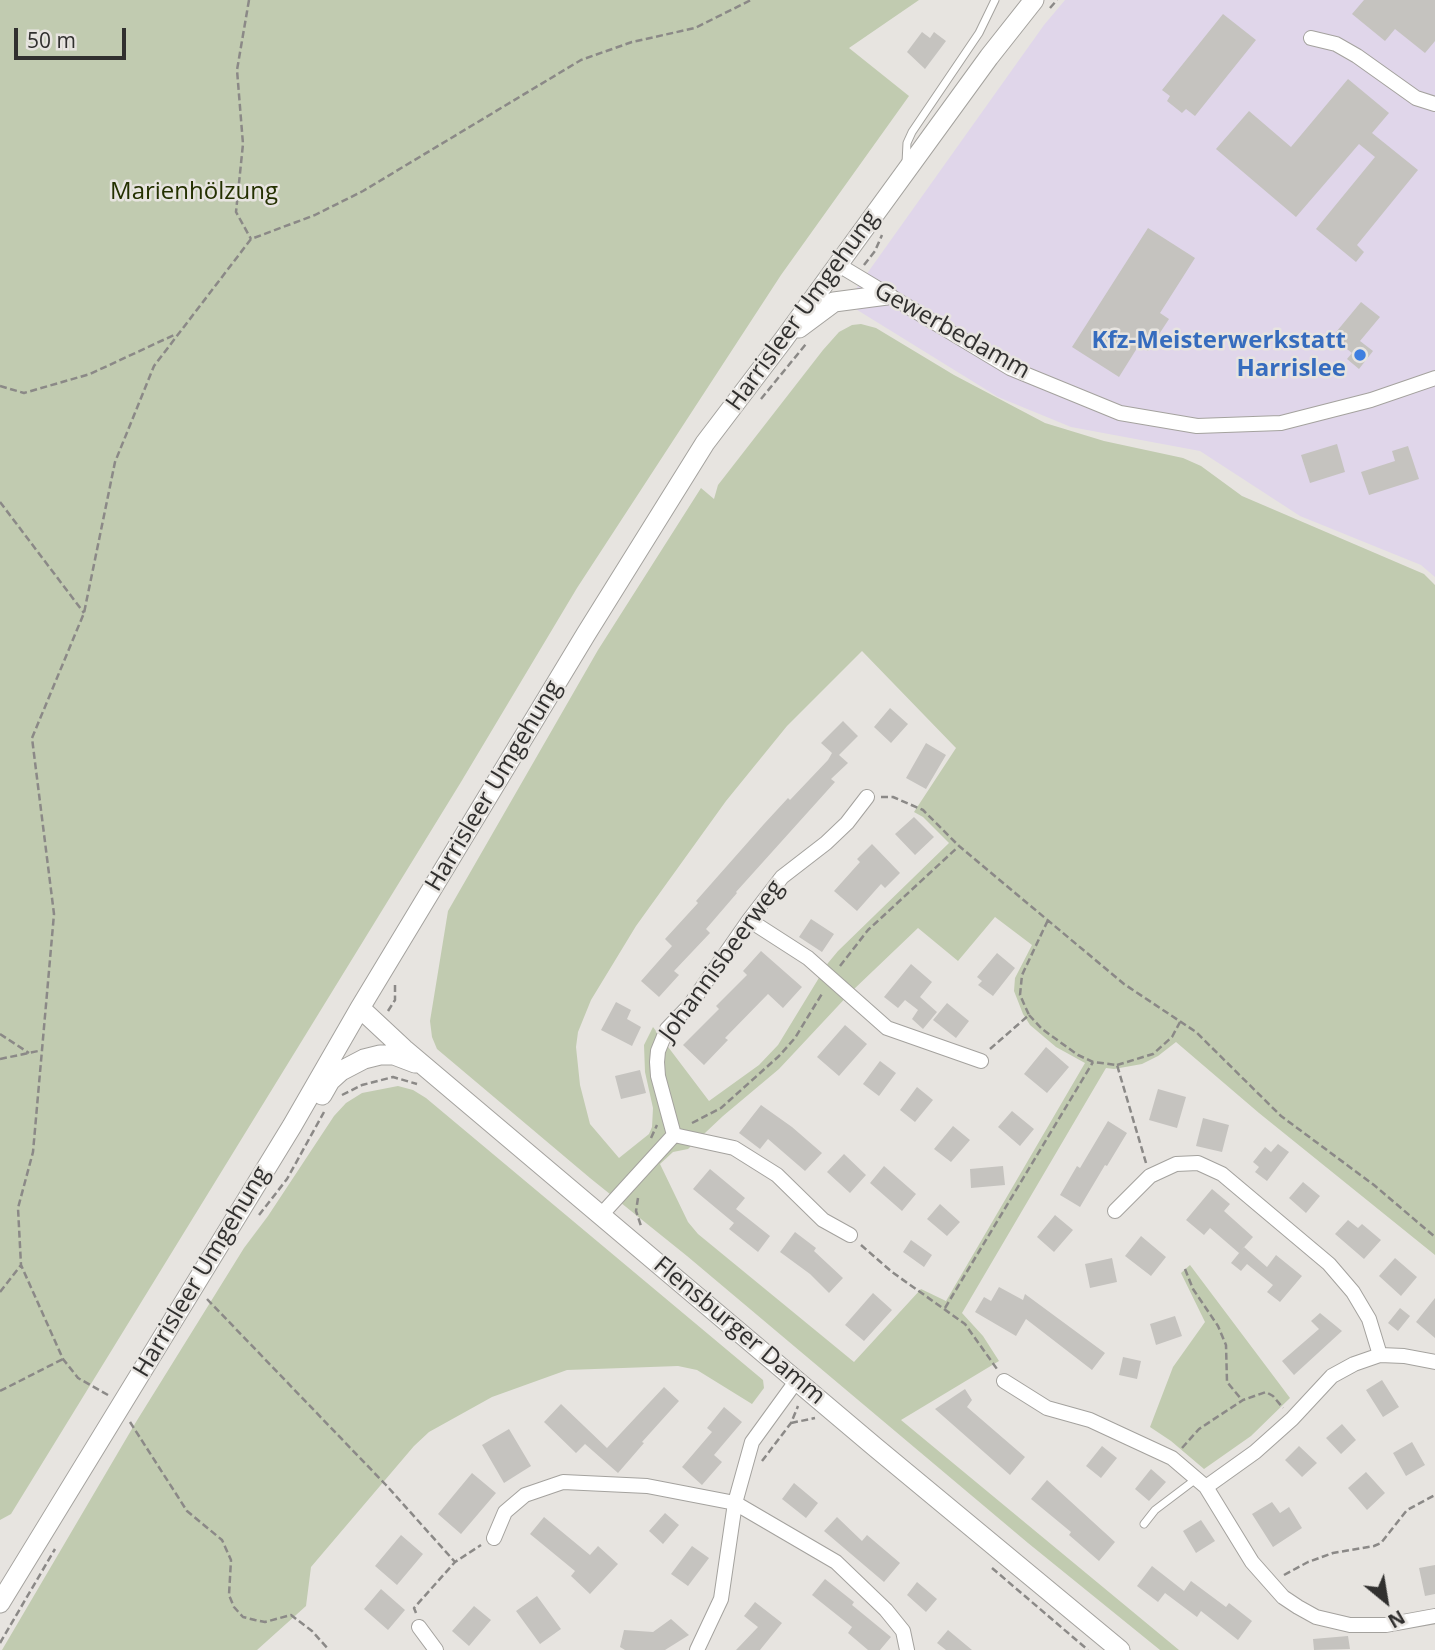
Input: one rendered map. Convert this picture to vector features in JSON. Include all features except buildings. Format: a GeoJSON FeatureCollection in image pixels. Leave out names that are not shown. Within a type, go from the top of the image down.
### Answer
{"type":"FeatureCollection","features":[{"type":"Feature","properties":{"kind":"main road","name":"Harrisleer Umgehung"},"geometry":{"type":"LineString","coordinates":[[0,1603],[126,1412],[191,1287],[705,443],[989,57],[1042,4]]}},
{"type":"Feature","properties":{"kind":"main road"},"geometry":{"type":"LineString","coordinates":[[784,339],[834,302],[887,295]]}},
{"type":"Feature","properties":{"kind":"main road","name":"Flensburger Damm"},"geometry":{"type":"LineString","coordinates":[[360,1009],[1120,1650]]}},
{"type":"Feature","properties":{"kind":"main road"},"geometry":{"type":"LineString","coordinates":[[255,1185],[287,1154],[330,1082],[341,1070],[380,1055],[400,1056],[429,1069]]}},
{"type":"Feature","properties":{"kind":"street"},"geometry":{"type":"LineString","coordinates":[[1311,38],[1336,44],[1416,98],[1435,104]]}},
{"type":"Feature","properties":{"kind":"street","name":"Gewerbedamm"},"geometry":{"type":"LineString","coordinates":[[837,264],[1010,368],[1120,413],[1197,426],[1281,423],[1371,400],[1435,378]]}},
{"type":"Feature","properties":{"kind":"street","name":"Johannisbeerweg"},"geometry":{"type":"LineString","coordinates":[[674,1135],[658,1076],[657,1051],[667,1028],[698,994],[782,877],[848,823],[867,797]]}},
{"type":"Feature","properties":{"kind":"street"},"geometry":{"type":"LineString","coordinates":[[749,920],[832,977],[887,1028],[981,1061]]}},
{"type":"Feature","properties":{"kind":"street"},"geometry":{"type":"LineString","coordinates":[[602,1214],[674,1135],[734,1148],[777,1175],[823,1220],[850,1235]]}},
{"type":"Feature","properties":{"kind":"street"},"geometry":{"type":"LineString","coordinates":[[1115,1211],[1150,1176],[1176,1164],[1198,1163],[1222,1174],[1329,1264],[1353,1292],[1369,1319],[1380,1355]]}},
{"type":"Feature","properties":{"kind":"street"},"geometry":{"type":"LineString","coordinates":[[1201,1483],[1255,1452],[1292,1419],[1332,1376],[1354,1364],[1380,1355],[1435,1362]]}},
{"type":"Feature","properties":{"kind":"street"},"geometry":{"type":"LineString","coordinates":[[697,1650],[721,1599],[735,1503],[752,1443],[797,1380]]}},
{"type":"Feature","properties":{"kind":"street"},"geometry":{"type":"LineString","coordinates":[[1004,1381],[1047,1408],[1090,1420],[1172,1458],[1201,1483],[1252,1562],[1283,1597],[1316,1617],[1350,1625],[1385,1625],[1435,1616]]}},
{"type":"Feature","properties":{"kind":"street"},"geometry":{"type":"LineString","coordinates":[[494,1538],[505,1512],[525,1495],[563,1482],[647,1486],[735,1503],[836,1562],[886,1610],[903,1631],[907,1650]]}},
{"type":"Feature","properties":{"kind":"street"},"geometry":{"type":"LineString","coordinates":[[419,1627],[436,1650]]}},
{"type":"Feature","properties":{"kind":"lane"},"geometry":{"type":"LineString","coordinates":[[906,170],[907,143],[912,132],[967,52],[995,0]]}},
{"type":"Feature","properties":{"kind":"lane"},"geometry":{"type":"LineString","coordinates":[[1144,1524],[1154,1510],[1201,1483]]}},
{"type":"Feature","properties":{"kind":"path"},"geometry":{"type":"LineString","coordinates":[[249,0],[237,70],[243,144],[236,212],[251,239]]}},
{"type":"Feature","properties":{"kind":"path"},"geometry":{"type":"LineString","coordinates":[[329,1650],[312,1631],[291,1615],[265,1622],[243,1617],[234,1608],[228,1582],[231,1560],[222,1541],[187,1511],[126,1412],[78,1378],[63,1359],[21,1265],[18,1208],[33,1152],[54,914],[32,738],[83,613],[115,462],[154,366],[251,239],[314,215],[363,191],[581,60],[632,43],[695,28],[751,0]]}},
{"type":"Feature","properties":{"kind":"path"},"geometry":{"type":"LineString","coordinates":[[1042,4],[1057,0]]}},
{"type":"Feature","properties":{"kind":"path"},"geometry":{"type":"LineString","coordinates":[[855,276],[875,251],[886,226]]}},
{"type":"Feature","properties":{"kind":"path"},"geometry":{"type":"LineString","coordinates":[[0,386],[24,393],[90,374],[176,334]]}},
{"type":"Feature","properties":{"kind":"path"},"geometry":{"type":"LineString","coordinates":[[759,402],[807,342]]}},
{"type":"Feature","properties":{"kind":"path"},"geometry":{"type":"LineString","coordinates":[[0,502],[83,613]]}},
{"type":"Feature","properties":{"kind":"path"},"geometry":{"type":"LineString","coordinates":[[867,797],[894,797],[923,810],[959,846],[1124,984],[1204,1039],[1281,1115],[1374,1185],[1435,1237]]}},
{"type":"Feature","properties":{"kind":"path"},"geometry":{"type":"LineString","coordinates":[[674,1135],[721,1108],[779,1056],[795,1038],[832,977],[869,930],[959,846]]}},
{"type":"Feature","properties":{"kind":"path"},"geometry":{"type":"LineString","coordinates":[[1048,920],[1022,975],[1020,995],[1029,1015],[1067,1048],[1093,1062],[1117,1065],[1153,1054],[1172,1037],[1180,1021]]}},
{"type":"Feature","properties":{"kind":"path"},"geometry":{"type":"LineString","coordinates":[[379,1025],[395,1000],[395,983]]}},
{"type":"Feature","properties":{"kind":"path"},"geometry":{"type":"LineString","coordinates":[[981,1061],[997,1041],[1029,1015]]}},
{"type":"Feature","properties":{"kind":"path"},"geometry":{"type":"LineString","coordinates":[[0,1034],[29,1053]]}},
{"type":"Feature","properties":{"kind":"path"},"geometry":{"type":"LineString","coordinates":[[0,1059],[43,1050]]}},
{"type":"Feature","properties":{"kind":"path"},"geometry":{"type":"LineString","coordinates":[[945,1308],[1093,1062]]}},
{"type":"Feature","properties":{"kind":"path"},"geometry":{"type":"LineString","coordinates":[[1117,1065],[1150,1176]]}},
{"type":"Feature","properties":{"kind":"path"},"geometry":{"type":"LineString","coordinates":[[850,1235],[892,1272],[965,1324],[977,1337],[1004,1381]]}},
{"type":"Feature","properties":{"kind":"path"},"geometry":{"type":"LineString","coordinates":[[0,1292],[21,1265]]}},
{"type":"Feature","properties":{"kind":"path"},"geometry":{"type":"LineString","coordinates":[[1185,1269],[1193,1289],[1218,1326],[1226,1345],[1227,1382],[1243,1401]]}},
{"type":"Feature","properties":{"kind":"path"},"geometry":{"type":"LineString","coordinates":[[191,1287],[204,1296],[377,1476],[455,1562]]}},
{"type":"Feature","properties":{"kind":"path"},"geometry":{"type":"LineString","coordinates":[[0,1391],[63,1359]]}},
{"type":"Feature","properties":{"kind":"path"},"geometry":{"type":"LineString","coordinates":[[1172,1458],[1199,1429],[1243,1401],[1266,1392],[1273,1396],[1292,1419]]}},
{"type":"Feature","properties":{"kind":"path"},"geometry":{"type":"LineString","coordinates":[[759,1468],[791,1423],[799,1403]]}},
{"type":"Feature","properties":{"kind":"path"},"geometry":{"type":"LineString","coordinates":[[791,1423],[817,1418]]}},
{"type":"Feature","properties":{"kind":"path"},"geometry":{"type":"LineString","coordinates":[[1280,1577],[1308,1562],[1333,1553],[1381,1543],[1407,1510],[1435,1495]]}},
{"type":"Feature","properties":{"kind":"path"},"geometry":{"type":"LineString","coordinates":[[419,1627],[414,1608],[455,1562],[494,1538]]}},
{"type":"Feature","properties":{"kind":"shaded area"},"geometry":{"type":"Polygon","coordinates":[[[1065,0],[1435,0],[1435,577],[1421,565],[1300,516],[1200,451],[1071,427],[998,397],[846,303],[1044,25],[1065,0]]]}},
{"type":"Feature","properties":{"kind":"green space","name":"Marienhölzung"},"geometry":{"type":"Polygon","coordinates":[[[0,0],[919,0],[849,48],[909,96],[781,275],[577,588],[461,782],[11,1514],[0,1520],[0,0]]]}},
{"type":"Feature","properties":{"kind":"green space"},"geometry":{"type":"Polygon","coordinates":[[[861,324],[876,328],[954,375],[1045,423],[1104,441],[1183,458],[1201,466],[1242,496],[1424,574],[1435,585],[1435,1255],[1259,1113],[1176,1042],[1142,1064],[1106,1068],[962,1313],[983,1336],[999,1361],[901,1420],[1179,1650],[1160,1650],[1028,1543],[437,1049],[432,1037],[430,1021],[448,911],[598,650],[701,488],[714,499],[718,485],[823,350],[839,332],[852,325],[861,324]],[[862,651],[787,726],[726,801],[636,926],[591,1000],[578,1032],[576,1047],[580,1085],[590,1124],[619,1158],[649,1134],[652,1127],[653,1108],[645,1072],[644,1045],[653,1027],[709,1101],[759,1065],[778,1045],[838,951],[949,843],[923,817],[914,812],[956,748],[862,651]],[[995,917],[958,961],[918,928],[852,991],[779,1069],[688,1149],[673,1152],[660,1164],[688,1222],[698,1234],[854,1362],[921,1289],[946,1301],[1085,1063],[1056,1047],[1030,1025],[1023,1014],[1014,991],[1015,978],[1032,945],[995,917]]]}},
{"type":"Feature","properties":{"kind":"green space"},"geometry":{"type":"Polygon","coordinates":[[[398,1086],[413,1090],[426,1098],[763,1380],[764,1388],[752,1404],[697,1370],[678,1366],[567,1370],[492,1397],[429,1432],[414,1446],[311,1567],[306,1606],[257,1650],[2,1650],[136,1422],[244,1248],[334,1116],[346,1103],[362,1093],[398,1086]]]}},
{"type":"Feature","properties":{"kind":"green space"},"geometry":{"type":"Polygon","coordinates":[[[1190,1265],[1290,1398],[1251,1436],[1204,1469],[1150,1427],[1173,1367],[1205,1322],[1181,1273],[1190,1265]]]}},
{"type":"Feature","properties":{"kind":"place","name":"Kfz-Meisterwerkstatt Harrislee"},"geometry":{"type":"Point","coordinates":[1360,355]}}]}
